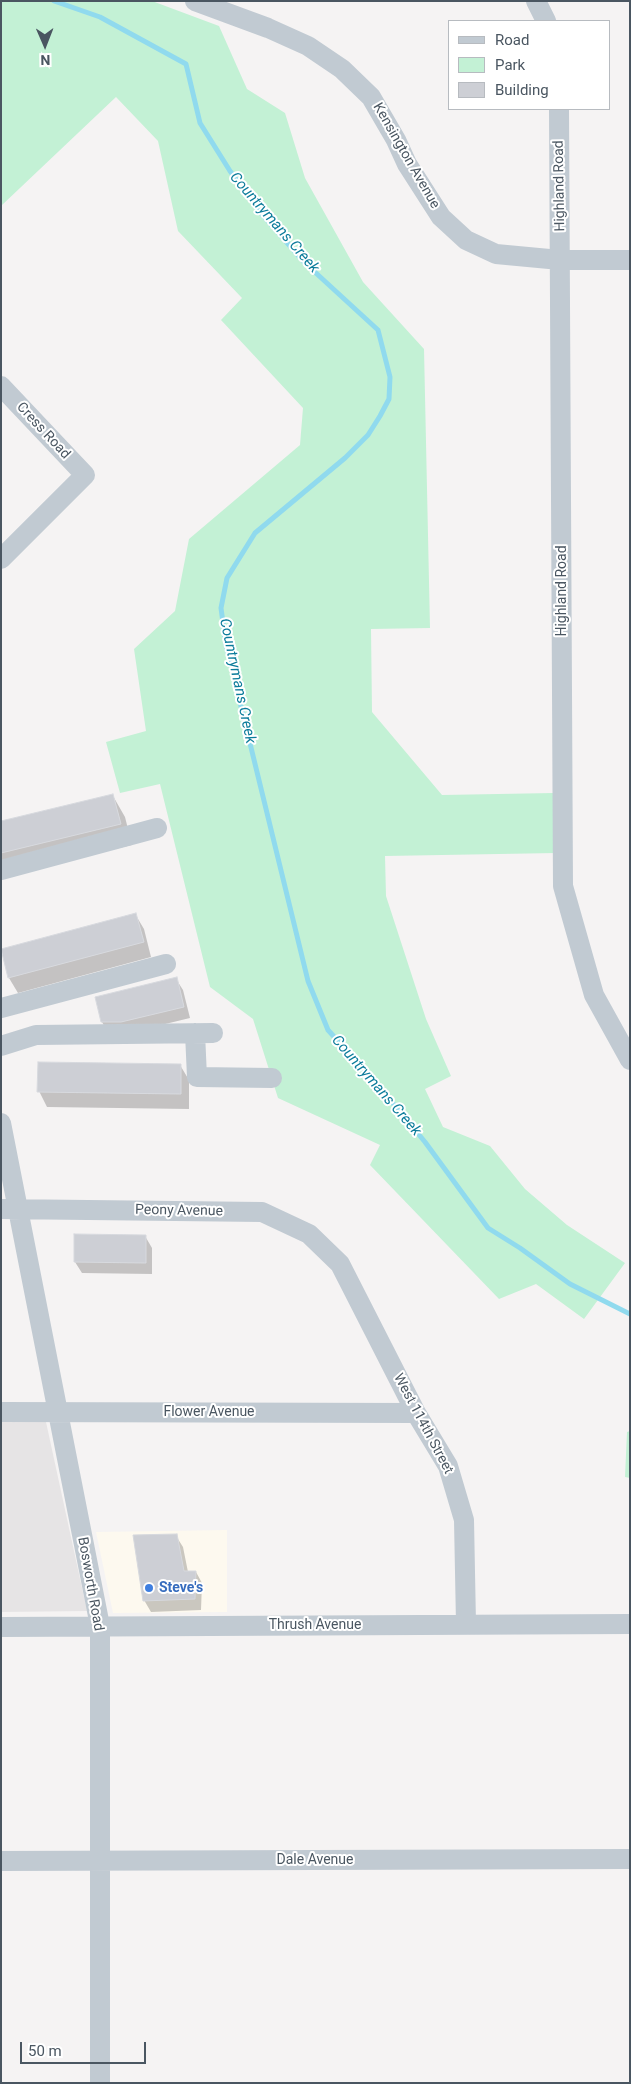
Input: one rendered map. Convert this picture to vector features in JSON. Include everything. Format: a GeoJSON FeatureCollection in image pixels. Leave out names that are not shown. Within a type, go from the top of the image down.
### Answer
{"type":"FeatureCollection","features":[{"type":"Feature","properties":{"kind":"street","name":"Kensington Avenue"},"geometry":{"type":"LineString","coordinates":[[195,1],[268,28],[308,46],[342,68],[371,97],[408,164],[441,216],[466,240],[496,254],[560,260],[630,260]]}},
{"type":"Feature","properties":{"kind":"street"},"geometry":{"type":"LineString","coordinates":[[536,1],[546,20]]}},
{"type":"Feature","properties":{"kind":"street","name":"Highland Road"},"geometry":{"type":"LineString","coordinates":[[559,110],[563,886],[594,995],[630,1060]]}},
{"type":"Feature","properties":{"kind":"street","name":"Cress Road"},"geometry":{"type":"LineString","coordinates":[[1,386],[85,475],[1,560]]}},
{"type":"Feature","properties":{"kind":"street"},"geometry":{"type":"LineString","coordinates":[[1,870],[157,828]]}},
{"type":"Feature","properties":{"kind":"street"},"geometry":{"type":"LineString","coordinates":[[1,1008],[166,964]]}},
{"type":"Feature","properties":{"kind":"street"},"geometry":{"type":"LineString","coordinates":[[1,1046],[36,1035],[204,1033],[197,1077],[272,1078]]}},
{"type":"Feature","properties":{"kind":"street","name":"Bosworth Road"},"geometry":{"type":"LineString","coordinates":[[1,1124],[10,1208],[57,1412],[100,1626],[100,2083]]}},
{"type":"Feature","properties":{"kind":"street","name":"Peony Avenue"},"geometry":{"type":"LineString","coordinates":[[10,1208],[262,1212],[309,1234],[340,1264]]}},
{"type":"Feature","properties":{"kind":"street","name":"West 114th Street"},"geometry":{"type":"LineString","coordinates":[[340,1264],[416,1413],[448,1466],[464,1520],[466,1624]]}},
{"type":"Feature","properties":{"kind":"street","name":"Flower Avenue"},"geometry":{"type":"LineString","coordinates":[[1,1412],[416,1413]]}},
{"type":"Feature","properties":{"kind":"street","name":"Thrush Avenue"},"geometry":{"type":"LineString","coordinates":[[1,1626],[630,1624]]}},
{"type":"Feature","properties":{"kind":"street","name":"Dale Avenue"},"geometry":{"type":"LineString","coordinates":[[1,1861],[630,1859]]}},
{"type":"Feature","properties":{"kind":"shaded area"},"geometry":{"type":"Polygon","coordinates":[[[1,1422],[46,1422],[87,1611],[1,1612],[1,1422]]]}},
{"type":"Feature","properties":{"kind":"shaded area"},"geometry":{"type":"Polygon","coordinates":[[[227,1530],[227,1612],[113,1613],[96,1532],[227,1530]]]}},
{"type":"Feature","properties":{"kind":"green space"},"geometry":{"type":"Polygon","coordinates":[[[1,1],[152,1],[219,26],[247,89],[285,113],[305,178],[363,282],[424,349],[430,628],[371,629],[372,712],[442,795],[554,793],[556,853],[385,856],[386,896],[426,1019],[451,1076],[425,1089],[443,1127],[490,1146],[525,1189],[567,1225],[625,1263],[584,1319],[536,1284],[499,1299],[370,1165],[380,1145],[278,1098],[253,1019],[210,987],[160,784],[120,793],[106,742],[146,731],[134,649],[175,611],[189,539],[300,445],[303,408],[221,320],[242,298],[178,231],[158,141],[116,97],[1,206],[1,1]]]}},
{"type":"Feature","properties":{"kind":"green space"},"geometry":{"type":"Polygon","coordinates":[[[630,1431],[630,1478],[625,1477],[627,1432],[630,1431]]]}},
{"type":"Feature","properties":{"kind":"building"},"geometry":{"type":"Polygon","coordinates":[[[113,794],[121,824],[1,853],[1,821],[113,794]]]}},
{"type":"Feature","properties":{"kind":"building"},"geometry":{"type":"Polygon","coordinates":[[[136,913],[144,942],[8,978],[1,949],[136,913]]]}},
{"type":"Feature","properties":{"kind":"building"},"geometry":{"type":"Polygon","coordinates":[[[177,977],[184,1007],[121,1022],[101,1022],[95,997],[177,977]]]}},
{"type":"Feature","properties":{"kind":"building"},"geometry":{"type":"Polygon","coordinates":[[[38,1062],[181,1064],[181,1094],[37,1092],[38,1062]]]}},
{"type":"Feature","properties":{"kind":"building"},"geometry":{"type":"Polygon","coordinates":[[[74,1234],[146,1235],[146,1263],[74,1262],[74,1234]]]}},
{"type":"Feature","properties":{"kind":"building"},"geometry":{"type":"Polygon","coordinates":[[[177,1534],[184,1571],[196,1571],[195,1599],[143,1601],[133,1535],[177,1534]]]}},
{"type":"Feature","properties":{"kind":"waterway","name":"Countrymans Creek"},"geometry":{"type":"LineString","coordinates":[[54,1],[100,17],[186,64],[200,123],[230,171],[261,213],[305,263],[378,330],[390,377],[389,399],[380,416],[368,435],[345,458],[255,533],[227,578],[221,608],[226,645],[308,981],[328,1030],[376,1083],[425,1142],[488,1228],[520,1248],[570,1284],[630,1314]]}},
{"type":"Feature","properties":{"kind":"place","name":"Steve's"},"geometry":{"type":"Point","coordinates":[149,1588]}}]}
